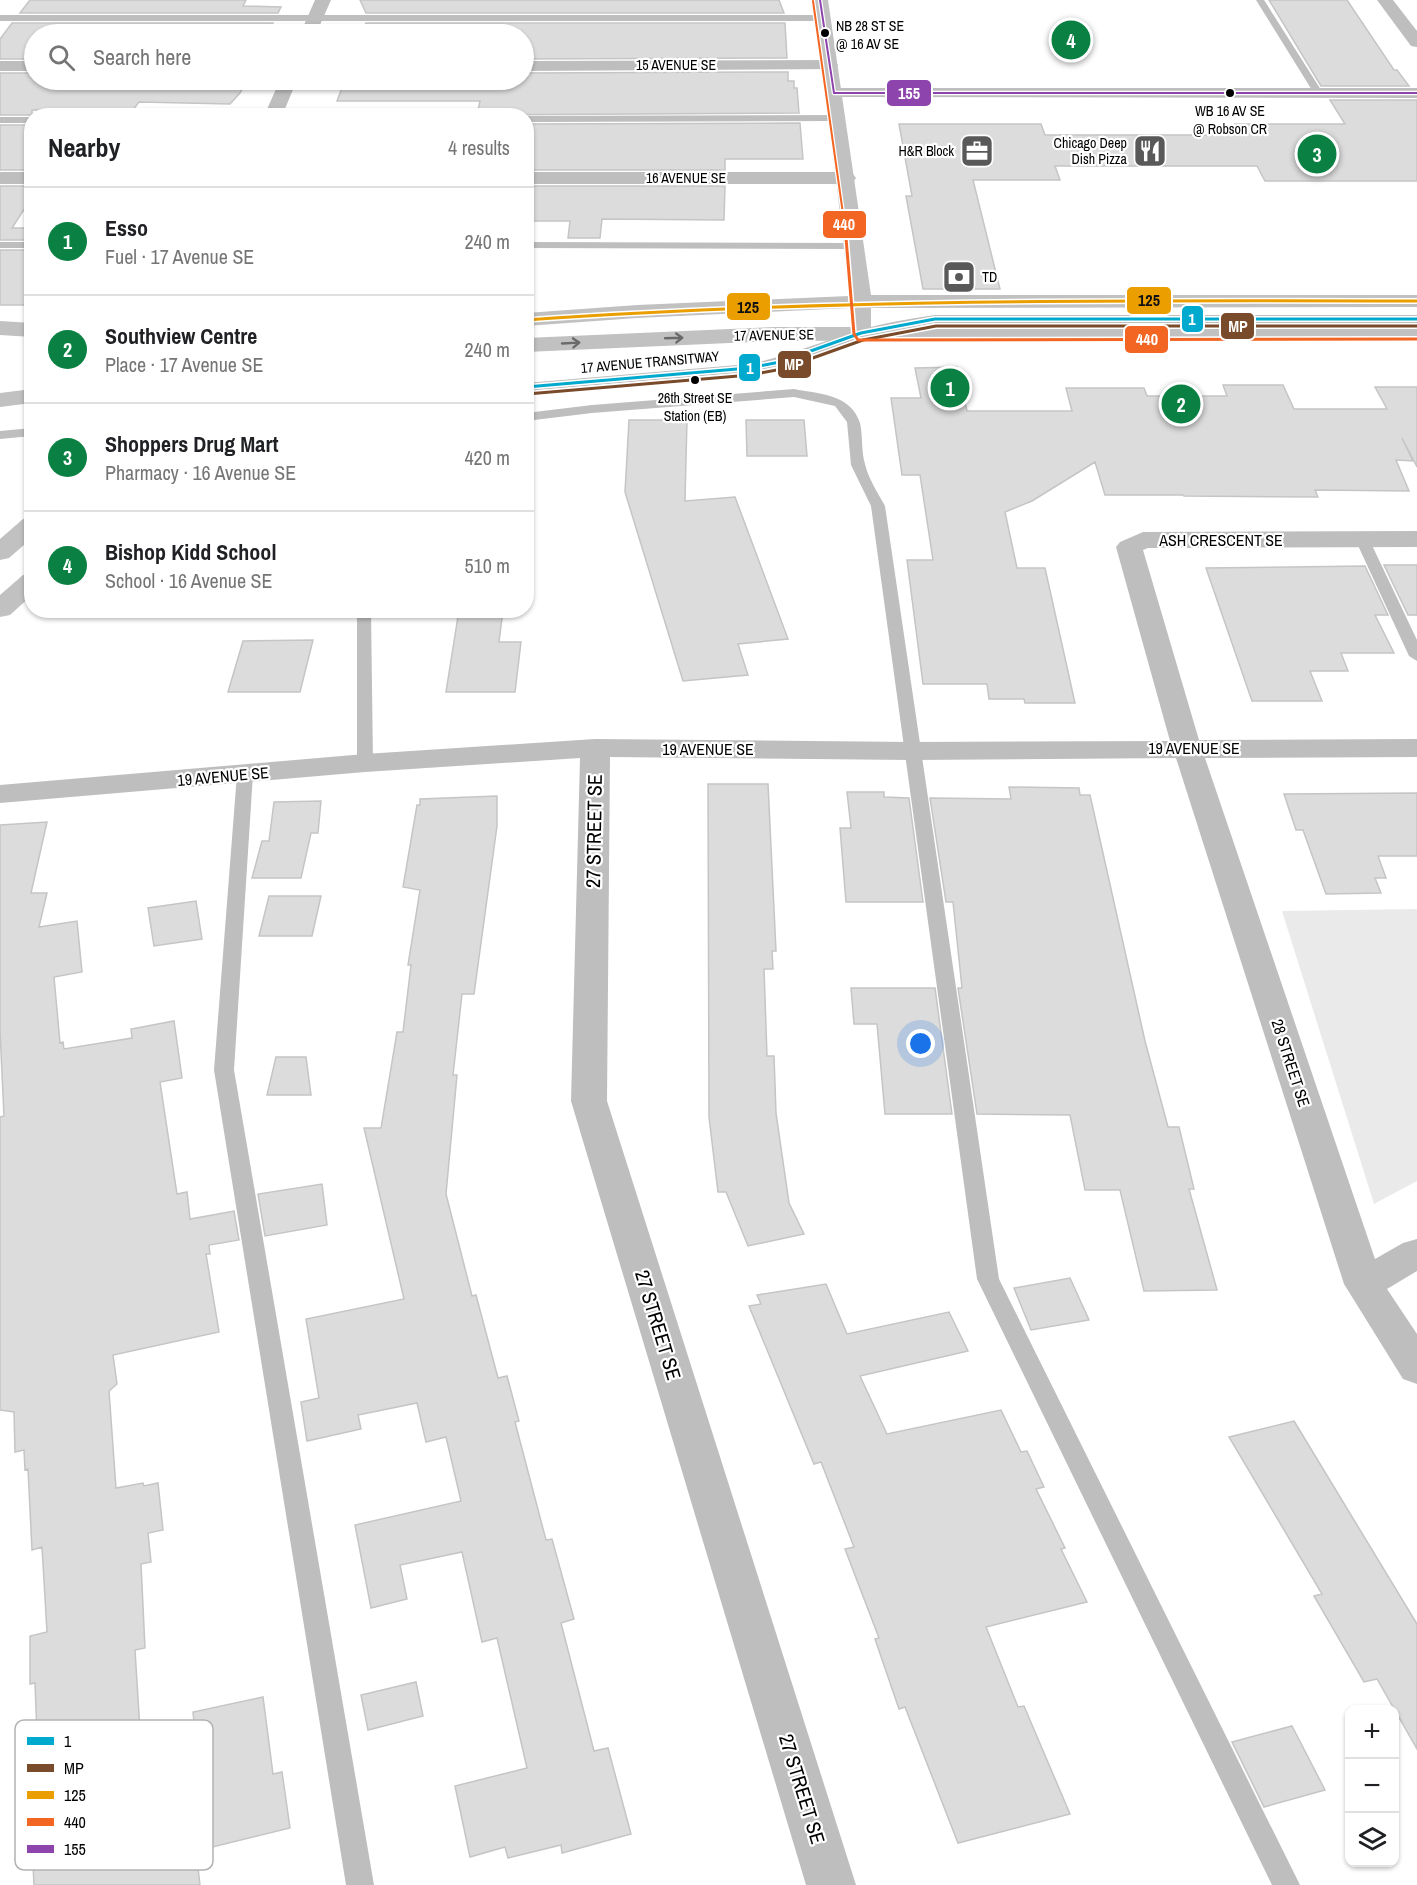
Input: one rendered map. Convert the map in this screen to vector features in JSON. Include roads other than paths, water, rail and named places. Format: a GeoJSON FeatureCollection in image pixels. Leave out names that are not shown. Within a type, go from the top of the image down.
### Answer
{"type":"FeatureCollection","features":[{"type":"Feature","properties":{"kind":"main road"},"geometry":{"type":"LineString","coordinates":[[820,0],[846,178],[861,303],[861,333]]}},
{"type":"Feature","properties":{"kind":"main road","name":"17 AVENUE SE"},"geometry":{"type":"LineString","coordinates":[[534,319],[707,307],[861,303],[1417,301]]}},
{"type":"Feature","properties":{"kind":"main road","name":"17 AVENUE SE"},"geometry":{"type":"LineString","coordinates":[[534,315],[580,315]]}},
{"type":"Feature","properties":{"kind":"main road"},"geometry":{"type":"LineString","coordinates":[[2,325],[24,320]]}},
{"type":"Feature","properties":{"kind":"main road"},"geometry":{"type":"LineString","coordinates":[[2,325],[24,328]]}},
{"type":"Feature","properties":{"kind":"main road","name":"17 AVENUE SE"},"geometry":{"type":"LineString","coordinates":[[534,345],[861,333],[1417,332]]}},
{"type":"Feature","properties":{"kind":"main road"},"geometry":{"type":"LineString","coordinates":[[0,379],[24,376]]}},
{"type":"Feature","properties":{"kind":"main road"},"geometry":{"type":"LineString","coordinates":[[0,400],[24,397]]}},
{"type":"Feature","properties":{"kind":"main road"},"geometry":{"type":"LineString","coordinates":[[0,552],[24,531]]}},
{"type":"Feature","properties":{"kind":"main road"},"geometry":{"type":"LineString","coordinates":[[0,609],[24,588]]}},
{"type":"Feature","properties":{"kind":"street"},"geometry":{"type":"LineString","coordinates":[[312,24],[323,0]]}},
{"type":"Feature","properties":{"kind":"street"},"geometry":{"type":"LineString","coordinates":[[1385,0],[1417,42]]}},
{"type":"Feature","properties":{"kind":"street","name":"15 AVENUE SE"},"geometry":{"type":"LineString","coordinates":[[534,66],[829,65]]}},
{"type":"Feature","properties":{"kind":"street"},"geometry":{"type":"LineString","coordinates":[[0,66],[24,66]]}},
{"type":"Feature","properties":{"kind":"street"},"geometry":{"type":"LineString","coordinates":[[276,108],[284,90]]}},
{"type":"Feature","properties":{"kind":"street"},"geometry":{"type":"LineString","coordinates":[[834,93],[1417,93]]}},
{"type":"Feature","properties":{"kind":"street"},"geometry":{"type":"LineString","coordinates":[[0,178],[24,178]]}},
{"type":"Feature","properties":{"kind":"street","name":"16 AVENUE SE"},"geometry":{"type":"LineString","coordinates":[[534,178],[846,178]]}},
{"type":"Feature","properties":{"kind":"street","name":"ASH CRESCENT SE"},"geometry":{"type":"LineString","coordinates":[[1187,748],[1129,547],[1143,540],[1417,539]]}},
{"type":"Feature","properties":{"kind":"street","name":"19 AVENUE SE"},"geometry":{"type":"LineString","coordinates":[[0,794],[595,748],[911,751],[1417,747]]}},
{"type":"Feature","properties":{"kind":"street","name":"27 STREET SE"},"geometry":{"type":"LineString","coordinates":[[595,748],[589,1101],[831,1885]]}},
{"type":"Feature","properties":{"kind":"street","name":"28 STREET SE"},"geometry":{"type":"LineString","coordinates":[[1187,748],[1364,1284],[1417,1368]]}},
{"type":"Feature","properties":{"kind":"street"},"geometry":{"type":"LineString","coordinates":[[1364,1284],[1417,1253]]}},
{"type":"Feature","properties":{"kind":"lane"},"geometry":{"type":"LineString","coordinates":[[1260,0],[1318,93]]}},
{"type":"Feature","properties":{"kind":"lane"},"geometry":{"type":"LineString","coordinates":[[0,18],[822,18]]}},
{"type":"Feature","properties":{"kind":"lane"},"geometry":{"type":"LineString","coordinates":[[534,119],[838,118]]}},
{"type":"Feature","properties":{"kind":"lane"},"geometry":{"type":"LineString","coordinates":[[0,120],[24,120]]}},
{"type":"Feature","properties":{"kind":"lane"},"geometry":{"type":"LineString","coordinates":[[0,245],[24,245]]}},
{"type":"Feature","properties":{"kind":"lane"},"geometry":{"type":"LineString","coordinates":[[534,245],[854,246]]}},
{"type":"Feature","properties":{"kind":"lane","name":"17 AVENUE TRANSITWAY"},"geometry":{"type":"LineString","coordinates":[[534,386],[749,368],[805,354],[861,333],[935,319],[1417,319]]}},
{"type":"Feature","properties":{"kind":"lane"},"geometry":{"type":"LineString","coordinates":[[534,416],[776,394],[813,395],[839,404],[853,422],[858,465],[878,506],[911,751],[988,1279],[1286,1885]]}},
{"type":"Feature","properties":{"kind":"lane"},"geometry":{"type":"LineString","coordinates":[[0,435],[24,433]]}},
{"type":"Feature","properties":{"kind":"lane"},"geometry":{"type":"LineString","coordinates":[[1362,539],[1417,656]]}},
{"type":"Feature","properties":{"kind":"lane"},"geometry":{"type":"LineString","coordinates":[[364,618],[365,764]]}},
{"type":"Feature","properties":{"kind":"lane"},"geometry":{"type":"LineString","coordinates":[[245,774],[224,1070],[360,1885]]}},
{"type":"Feature","properties":{"kind":"place","name":"NB 28 ST SE @ 16 AV SE"},"geometry":{"type":"Point","coordinates":[825,33]}},
{"type":"Feature","properties":{"kind":"place","name":"Bishop Kidd School"},"geometry":{"type":"Point","coordinates":[1071,40]}},
{"type":"Feature","properties":{"kind":"place","name":"WB 16 AV SE @ Robson CR"},"geometry":{"type":"Point","coordinates":[1230,93]}},
{"type":"Feature","properties":{"kind":"place","name":"H&R Block"},"geometry":{"type":"Point","coordinates":[977,151]}},
{"type":"Feature","properties":{"kind":"place","name":"Chicago Deep Dish Pizza"},"geometry":{"type":"Point","coordinates":[1150,151]}},
{"type":"Feature","properties":{"kind":"place","name":"Shoppers Drug Mart"},"geometry":{"type":"Point","coordinates":[1317,154]}},
{"type":"Feature","properties":{"kind":"place","name":"TD"},"geometry":{"type":"Point","coordinates":[959,277]}},
{"type":"Feature","properties":{"kind":"place","name":"26th Street SE Station (EB)"},"geometry":{"type":"Point","coordinates":[695,380]}},
{"type":"Feature","properties":{"kind":"place","name":"Esso"},"geometry":{"type":"Point","coordinates":[950,388]}},
{"type":"Feature","properties":{"kind":"place","name":"Southview Centre"},"geometry":{"type":"Point","coordinates":[1181,404]}}]}
